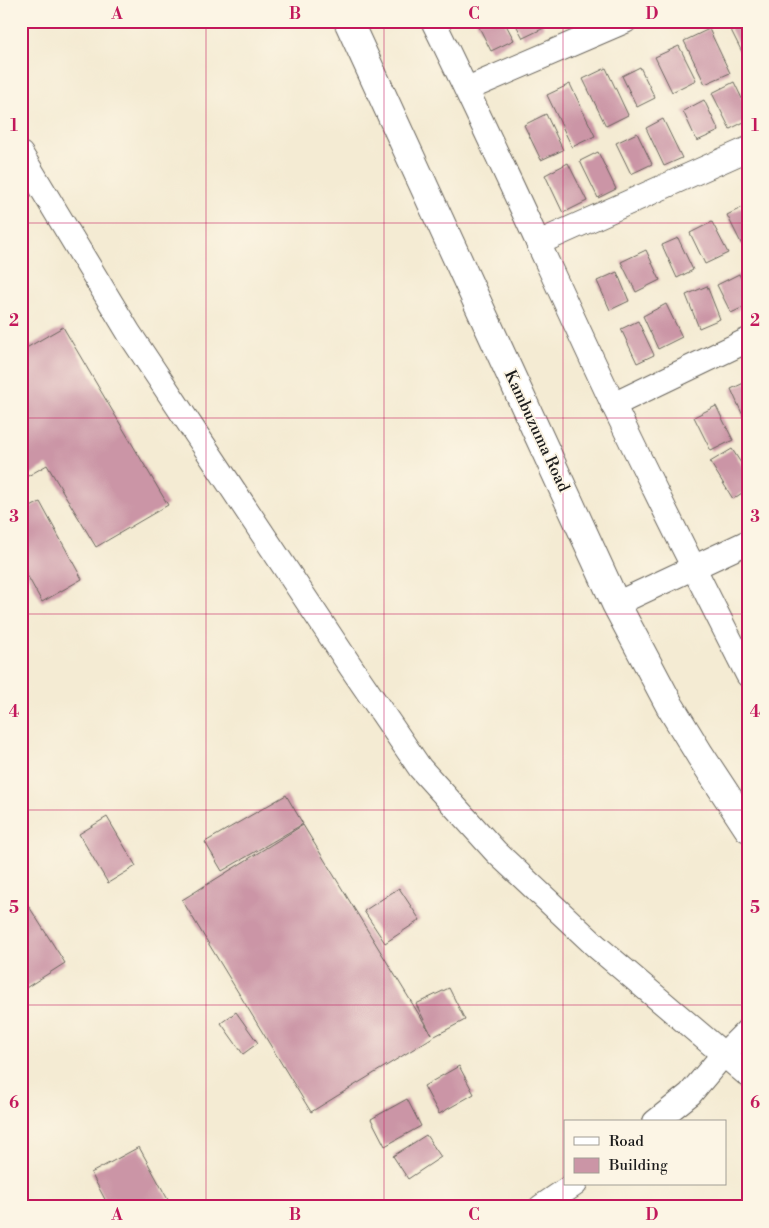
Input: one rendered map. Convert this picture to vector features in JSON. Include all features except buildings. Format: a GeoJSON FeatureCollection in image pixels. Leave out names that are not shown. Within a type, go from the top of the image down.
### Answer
{"type":"FeatureCollection","features":[{"type":"Feature","properties":{"kind":"main road","name":"Kambuzuma Road"},"geometry":{"type":"LineString","coordinates":[[348,21],[616,604],[670,706],[748,828]]}},
{"type":"Feature","properties":{"kind":"street"},"geometry":{"type":"LineString","coordinates":[[434,21],[613,405],[748,675]]}},
{"type":"Feature","properties":{"kind":"street"},"geometry":{"type":"LineString","coordinates":[[467,89],[625,21]]}},
{"type":"Feature","properties":{"kind":"street"},"geometry":{"type":"LineString","coordinates":[[538,242],[748,149]]}},
{"type":"Feature","properties":{"kind":"street"},"geometry":{"type":"LineString","coordinates":[[21,154],[129,333],[420,768],[496,852],[581,932],[748,1075]]}},
{"type":"Feature","properties":{"kind":"street"},"geometry":{"type":"LineString","coordinates":[[613,405],[748,340]]}},
{"type":"Feature","properties":{"kind":"street"},"geometry":{"type":"LineString","coordinates":[[616,604],[748,542]]}},
{"type":"Feature","properties":{"kind":"street"},"geometry":{"type":"LineString","coordinates":[[658,1120],[690,1094],[723,1055],[748,1030]]}},
{"type":"Feature","properties":{"kind":"street"},"geometry":{"type":"LineString","coordinates":[[541,1207],[572,1186]]}}]}
